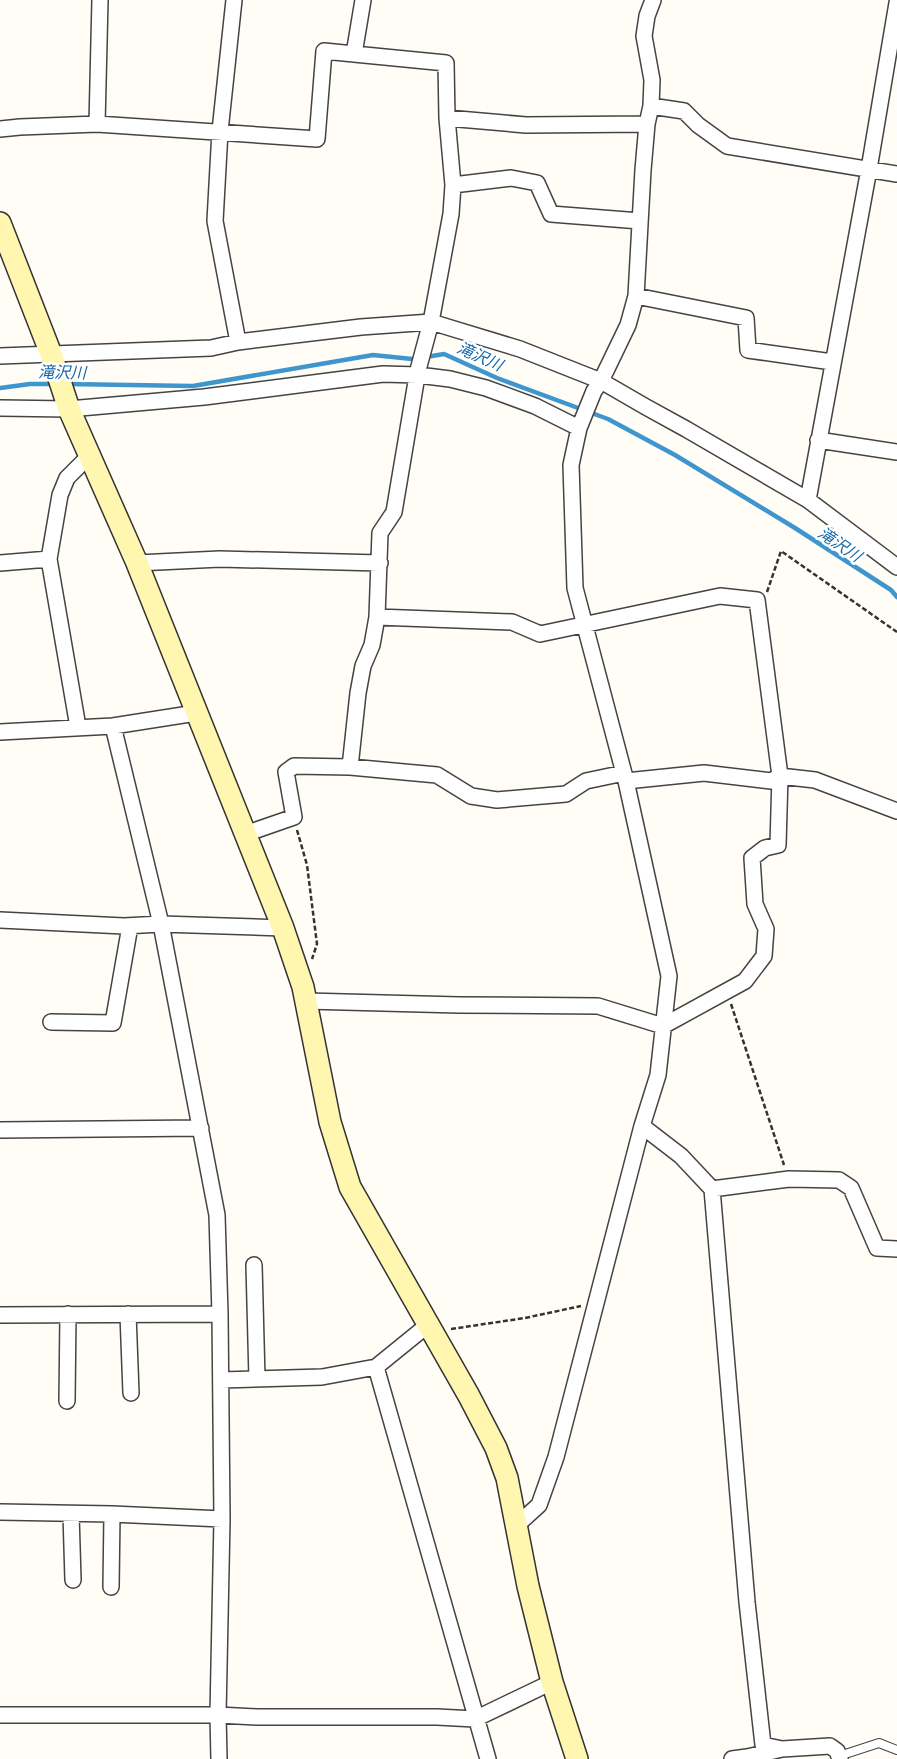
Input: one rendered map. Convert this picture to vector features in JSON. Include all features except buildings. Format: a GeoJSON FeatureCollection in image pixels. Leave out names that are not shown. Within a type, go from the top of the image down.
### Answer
{"type":"FeatureCollection","features":[{"type":"Feature","properties":{"kind":"street"},"geometry":{"type":"LineString","coordinates":[[97,124],[100,0]]}},
{"type":"Feature","properties":{"kind":"street"},"geometry":{"type":"LineString","coordinates":[[234,0],[220,131],[215,221],[238,342]]}},
{"type":"Feature","properties":{"kind":"street"},"geometry":{"type":"LineString","coordinates":[[354,54],[363,0]]}},
{"type":"Feature","properties":{"kind":"street"},"geometry":{"type":"LineString","coordinates":[[517,1525],[540,1505],[556,1457],[642,1126],[658,1075],[669,976],[625,777],[576,588],[571,465],[581,425],[628,325],[636,296],[647,124],[651,106],[652,80],[644,36],[647,16],[653,0]]}},
{"type":"Feature","properties":{"kind":"street"},"geometry":{"type":"LineString","coordinates":[[808,500],[869,169],[897,3]]}},
{"type":"Feature","properties":{"kind":"street"},"geometry":{"type":"LineString","coordinates":[[0,129],[97,124],[317,139],[324,51],[446,63],[447,118],[454,185],[451,214],[431,322],[418,372],[394,512],[380,532],[377,616],[372,645],[363,666],[358,693],[350,767]]}},
{"type":"Feature","properties":{"kind":"street"},"geometry":{"type":"LineString","coordinates":[[651,106],[684,111],[698,125],[727,146],[897,174]]}},
{"type":"Feature","properties":{"kind":"street"},"geometry":{"type":"LineString","coordinates":[[447,118],[526,125],[647,124]]}},
{"type":"Feature","properties":{"kind":"street"},"geometry":{"type":"LineString","coordinates":[[454,185],[512,178],[537,183],[551,214],[640,221]]}},
{"type":"Feature","properties":{"kind":"street"},"geometry":{"type":"LineString","coordinates":[[0,223],[51,354],[69,409],[137,563],[283,928],[303,987],[330,1122],[350,1187],[431,1328],[496,1448],[507,1478],[528,1586],[552,1682],[576,1759]]}},
{"type":"Feature","properties":{"kind":"street"},"geometry":{"type":"LineString","coordinates":[[636,296],[746,318],[748,350],[832,362]]}},
{"type":"Feature","properties":{"kind":"street"},"geometry":{"type":"LineString","coordinates":[[0,356],[211,348],[238,342],[382,325],[431,322],[520,349],[598,386],[808,500],[897,567]]}},
{"type":"Feature","properties":{"kind":"street"},"geometry":{"type":"LineString","coordinates":[[0,408],[69,409],[204,397],[383,374],[418,372],[486,388],[581,425]]}},
{"type":"Feature","properties":{"kind":"street"},"geometry":{"type":"LineString","coordinates":[[818,440],[897,452]]}},
{"type":"Feature","properties":{"kind":"street"},"geometry":{"type":"LineString","coordinates":[[78,727],[49,559],[60,495],[67,478],[89,456]]}},
{"type":"Feature","properties":{"kind":"street"},"geometry":{"type":"LineString","coordinates":[[0,563],[49,559]]}},
{"type":"Feature","properties":{"kind":"street"},"geometry":{"type":"LineString","coordinates":[[137,563],[220,559],[380,563]]}},
{"type":"Feature","properties":{"kind":"street"},"geometry":{"type":"LineString","coordinates":[[306,1000],[459,1006],[598,1006],[663,1026],[745,981],[764,956],[766,929],[755,904],[752,858],[765,848],[778,845],[780,776],[757,600],[720,596],[540,634],[512,622],[377,616]]}},
{"type":"Feature","properties":{"kind":"street"},"geometry":{"type":"LineString","coordinates":[[0,732],[113,726],[196,713]]}},
{"type":"Feature","properties":{"kind":"street"},"geometry":{"type":"LineString","coordinates":[[113,726],[161,924],[217,1215],[222,1519],[218,1714],[219,1759]]}},
{"type":"Feature","properties":{"kind":"street"},"geometry":{"type":"LineString","coordinates":[[245,834],[294,817],[286,772],[294,766],[350,767],[437,775],[471,796],[496,800],[566,794],[586,781],[625,777],[704,773],[771,780],[780,776],[815,780],[897,811]]}},
{"type":"Feature","properties":{"kind":"street"},"geometry":{"type":"LineString","coordinates":[[0,920],[130,926],[161,924],[283,928]]}},
{"type":"Feature","properties":{"kind":"street"},"geometry":{"type":"LineString","coordinates":[[51,1022],[113,1023],[130,926]]}},
{"type":"Feature","properties":{"kind":"street"},"geometry":{"type":"LineString","coordinates":[[642,1126],[681,1156],[712,1189],[747,1602],[763,1745],[782,1749]]}},
{"type":"Feature","properties":{"kind":"street"},"geometry":{"type":"LineString","coordinates":[[0,1130],[201,1128]]}},
{"type":"Feature","properties":{"kind":"street"},"geometry":{"type":"LineString","coordinates":[[712,1189],[789,1180],[840,1180],[851,1188],[877,1248],[897,1249]]}},
{"type":"Feature","properties":{"kind":"street"},"geometry":{"type":"LineString","coordinates":[[254,1265],[257,1379]]}},
{"type":"Feature","properties":{"kind":"street"},"geometry":{"type":"LineString","coordinates":[[67,1401],[68,1314]]}},
{"type":"Feature","properties":{"kind":"street"},"geometry":{"type":"LineString","coordinates":[[128,1314],[131,1393]]}},
{"type":"Feature","properties":{"kind":"street"},"geometry":{"type":"LineString","coordinates":[[0,1315],[220,1314]]}},
{"type":"Feature","properties":{"kind":"street"},"geometry":{"type":"LineString","coordinates":[[221,1380],[322,1377],[376,1366],[431,1328]]}},
{"type":"Feature","properties":{"kind":"street"},"geometry":{"type":"LineString","coordinates":[[376,1366],[488,1759]]}},
{"type":"Feature","properties":{"kind":"street"},"geometry":{"type":"LineString","coordinates":[[0,1512],[112,1514],[222,1519]]}},
{"type":"Feature","properties":{"kind":"street"},"geometry":{"type":"LineString","coordinates":[[71,1514],[73,1580]]}},
{"type":"Feature","properties":{"kind":"street"},"geometry":{"type":"LineString","coordinates":[[111,1587],[112,1514]]}},
{"type":"Feature","properties":{"kind":"street"},"geometry":{"type":"LineString","coordinates":[[0,1715],[218,1714],[257,1717],[437,1717],[476,1719],[552,1682]]}},
{"type":"Feature","properties":{"kind":"street"},"geometry":{"type":"LineString","coordinates":[[732,1759],[782,1749],[830,1746],[837,1751],[840,1757]]}},
{"type":"Feature","properties":{"kind":"lane"},"geometry":{"type":"LineString","coordinates":[[840,1757],[880,1743],[897,1750]]}},
{"type":"Feature","properties":{"kind":"path"},"geometry":{"type":"LineString","coordinates":[[757,600],[766,596],[781,551],[897,632]]}},
{"type":"Feature","properties":{"kind":"path"},"geometry":{"type":"LineString","coordinates":[[294,817],[307,865],[317,944],[311,962]]}},
{"type":"Feature","properties":{"kind":"path"},"geometry":{"type":"LineString","coordinates":[[726,991],[789,1180]]}},
{"type":"Feature","properties":{"kind":"path"},"geometry":{"type":"LineString","coordinates":[[431,1328],[525,1318],[597,1303]]}},
{"type":"Feature","properties":{"kind":"waterway","name":"滝沢川"},"geometry":{"type":"LineString","coordinates":[[426,357],[444,354],[497,378],[608,419],[675,455],[795,528],[891,590],[897,597]]}},
{"type":"Feature","properties":{"kind":"waterway","name":"滝沢川"},"geometry":{"type":"LineString","coordinates":[[66,384],[193,386],[373,355],[418,358]]}},
{"type":"Feature","properties":{"kind":"waterway","name":"滝沢川"},"geometry":{"type":"LineString","coordinates":[[0,388],[30,384],[53,384]]}}]}
